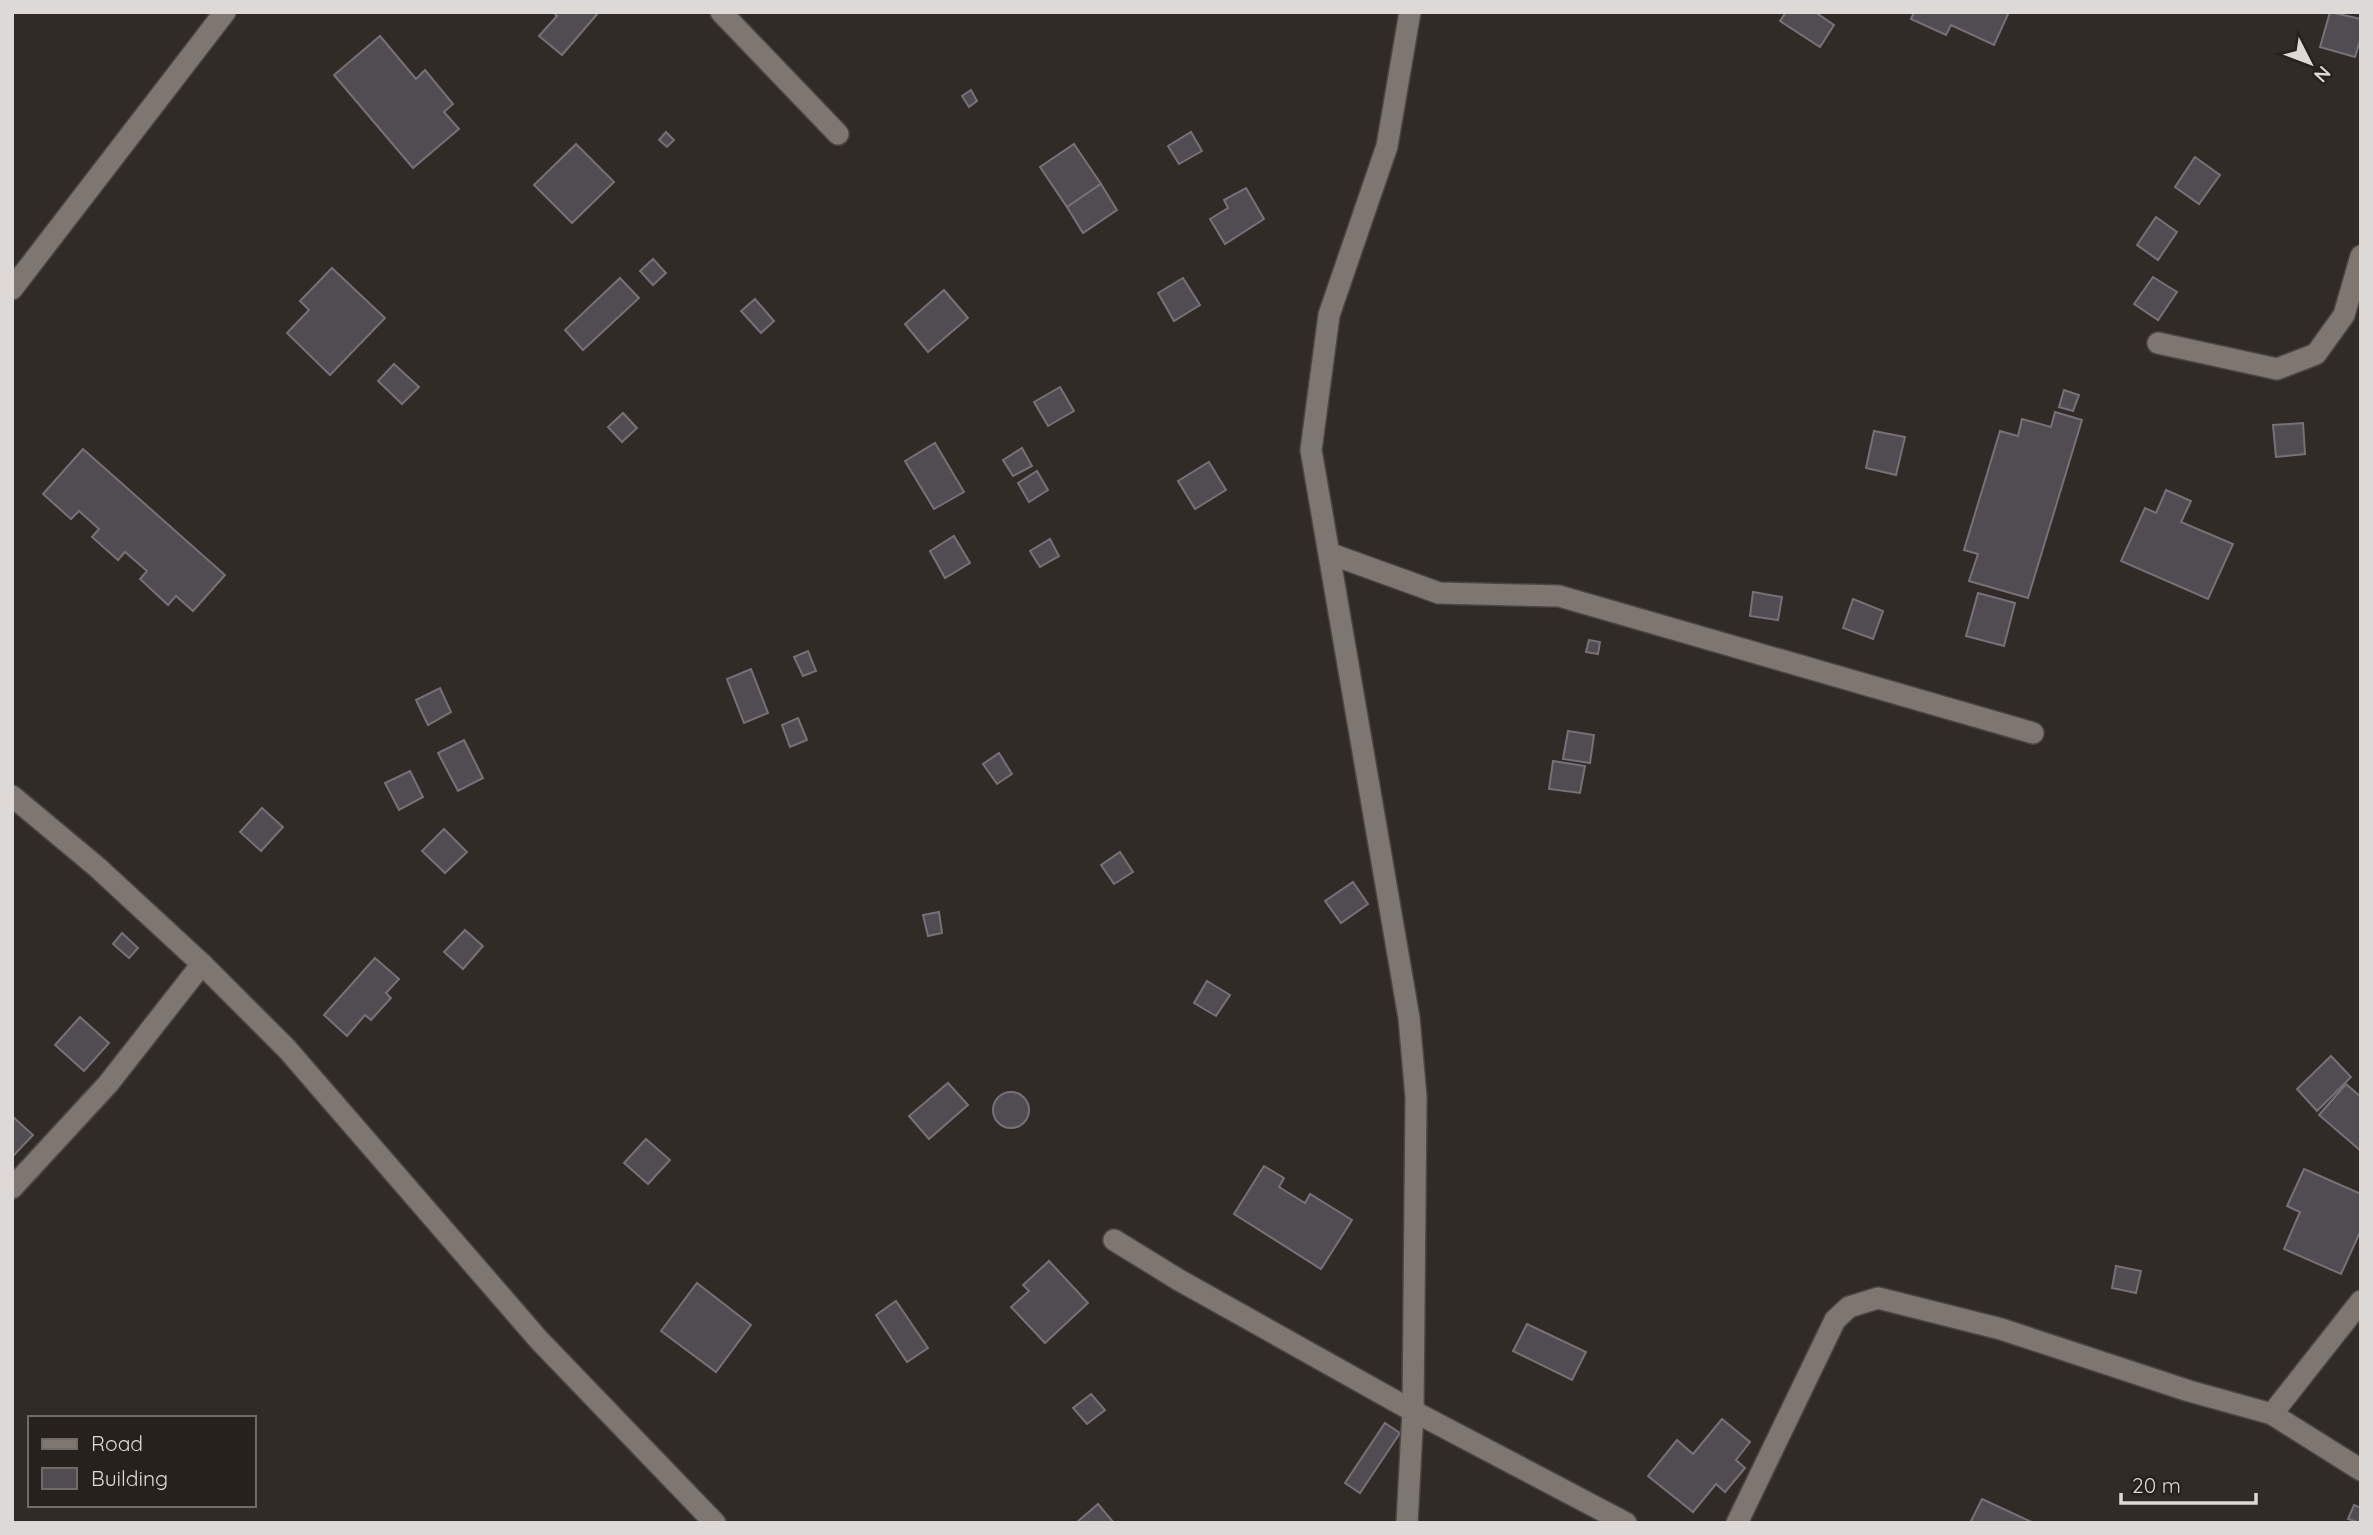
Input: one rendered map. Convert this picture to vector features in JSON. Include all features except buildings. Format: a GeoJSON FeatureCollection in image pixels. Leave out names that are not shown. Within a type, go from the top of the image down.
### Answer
{"type":"FeatureCollection","features":[{"type":"Feature","properties":{"kind":"street"},"geometry":{"type":"LineString","coordinates":[[12,289],[225,12]]}},
{"type":"Feature","properties":{"kind":"street"},"geometry":{"type":"LineString","coordinates":[[721,12],[838,134]]}},
{"type":"Feature","properties":{"kind":"street"},"geometry":{"type":"LineString","coordinates":[[1407,1523],[1413,1410],[1416,1097],[1409,1018],[1311,450],[1329,315],[1387,146],[1410,12]]}},
{"type":"Feature","properties":{"kind":"street"},"geometry":{"type":"LineString","coordinates":[[2158,343],[2277,369],[2316,354],[2344,315],[2361,256]]}},
{"type":"Feature","properties":{"kind":"street"},"geometry":{"type":"LineString","coordinates":[[1331,554],[1439,593],[1559,596],[2033,733]]}},
{"type":"Feature","properties":{"kind":"street"},"geometry":{"type":"LineString","coordinates":[[12,796],[97,867],[202,964],[310,1074],[539,1340],[715,1523]]}},
{"type":"Feature","properties":{"kind":"street"},"geometry":{"type":"LineString","coordinates":[[12,1188],[108,1084],[202,964]]}},
{"type":"Feature","properties":{"kind":"street"},"geometry":{"type":"LineString","coordinates":[[1114,1240],[1179,1280],[1413,1410],[1626,1523]]}},
{"type":"Feature","properties":{"kind":"street"},"geometry":{"type":"LineString","coordinates":[[1737,1523],[1835,1320],[1849,1307],[1878,1297],[2001,1329],[2189,1391],[2272,1414],[2361,1470]]}},
{"type":"Feature","properties":{"kind":"street"},"geometry":{"type":"LineString","coordinates":[[2272,1414],[2361,1301]]}}]}
